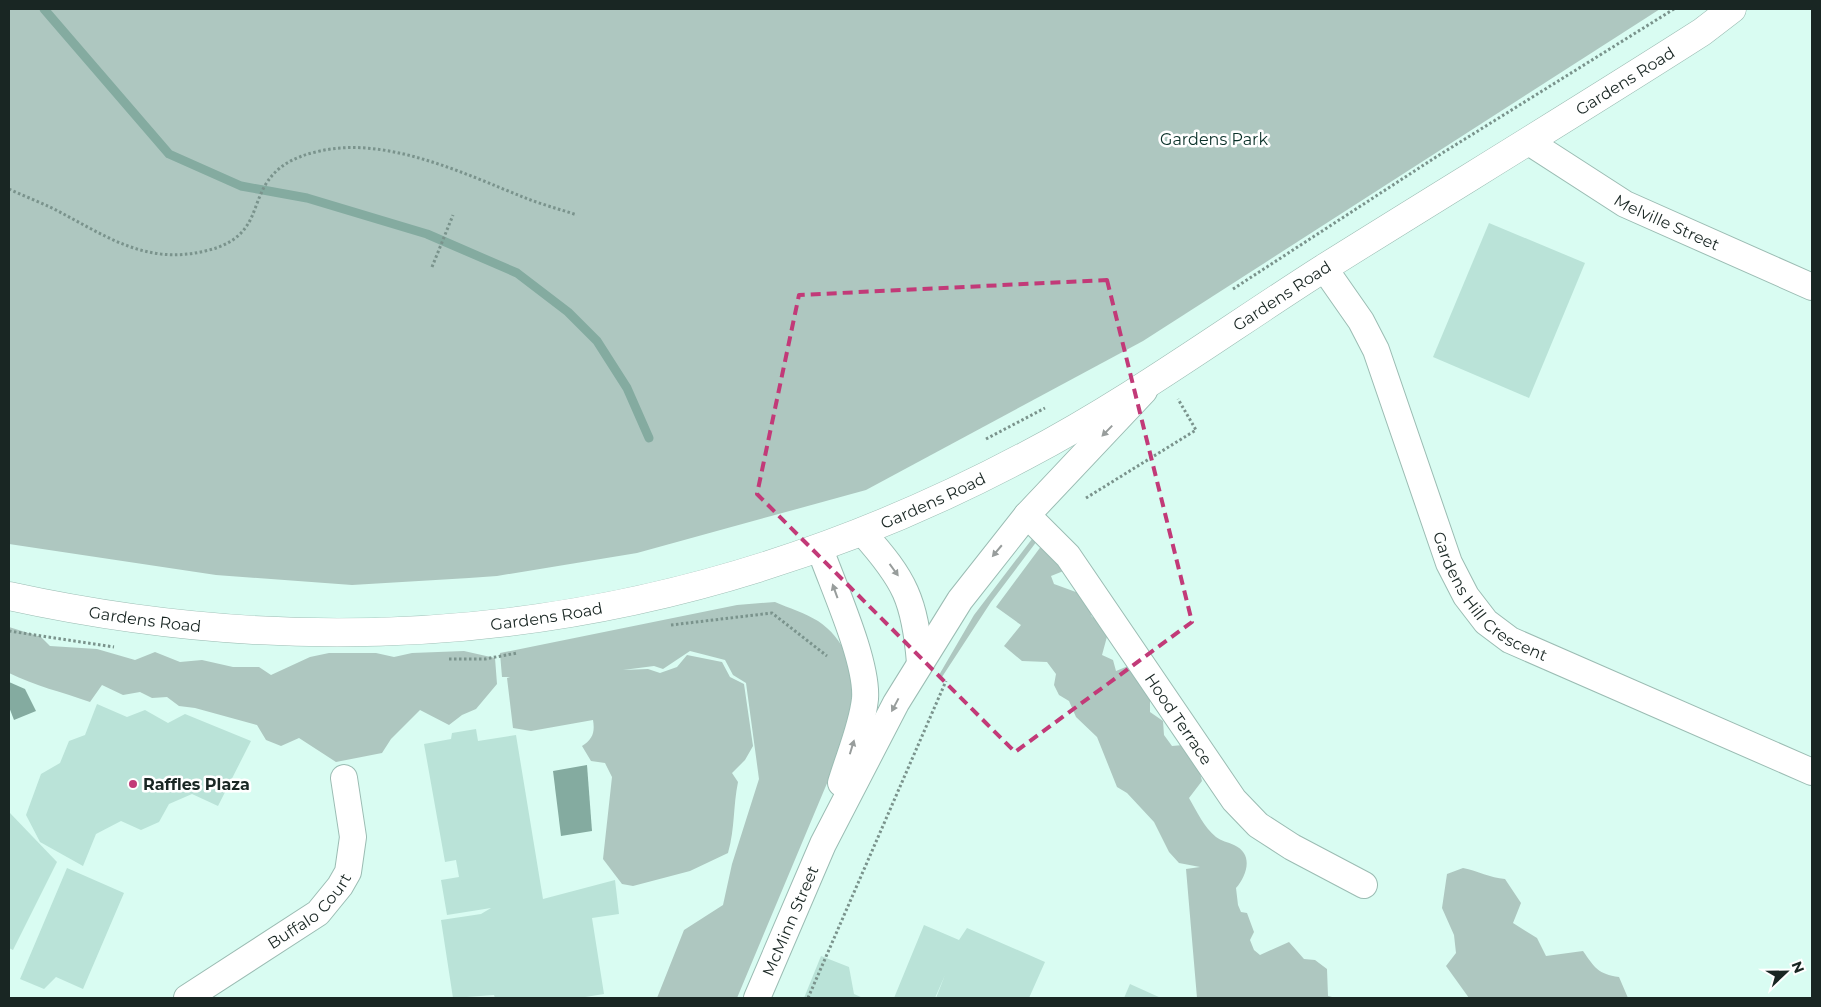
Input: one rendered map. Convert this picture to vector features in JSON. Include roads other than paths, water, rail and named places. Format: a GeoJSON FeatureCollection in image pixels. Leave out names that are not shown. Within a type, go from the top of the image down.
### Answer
{"type":"FeatureCollection","features":[{"type":"Feature","properties":{"kind":"street","name":"Gardens Road"},"geometry":{"type":"LineString","coordinates":[[12,597],[188,626],[249,630],[393,632],[469,628],[566,614],[678,593],[820,549],[939,500],[1029,455],[1151,382],[1324,268],[1529,142],[1702,32],[1732,9]]}},
{"type":"Feature","properties":{"kind":"street","name":"Melville Street"},"geometry":{"type":"LineString","coordinates":[[1529,142],[1625,204],[1726,251],[1812,287]]}},
{"type":"Feature","properties":{"kind":"street","name":"Gardens Hill Crescent"},"geometry":{"type":"LineString","coordinates":[[1324,268],[1353,308],[1376,350],[1449,563],[1466,596],[1486,622],[1510,640],[1812,772]]}},
{"type":"Feature","properties":{"kind":"street"},"geometry":{"type":"LineString","coordinates":[[823,844],[896,703],[960,600],[1027,515],[1151,382]]}},
{"type":"Feature","properties":{"kind":"street","name":"Hood Terrace"},"geometry":{"type":"LineString","coordinates":[[1027,515],[1068,556],[1234,800],[1258,825],[1292,847],[1364,885]]}},
{"type":"Feature","properties":{"kind":"street"},"geometry":{"type":"LineString","coordinates":[[862,533],[892,568],[907,591],[917,629],[920,663]]}},
{"type":"Feature","properties":{"kind":"street"},"geometry":{"type":"LineString","coordinates":[[820,549],[855,647],[865,686],[865,700],[860,722],[823,844]]}},
{"type":"Feature","properties":{"kind":"street","name":"Buffalo Court"},"geometry":{"type":"LineString","coordinates":[[187,998],[318,913],[340,886],[348,872],[353,837],[344,778]]}},
{"type":"Feature","properties":{"kind":"street","name":"McMinn Street"},"geometry":{"type":"LineString","coordinates":[[757,998],[823,844]]}},
{"type":"Feature","properties":{"kind":"waterway"},"geometry":{"type":"LineString","coordinates":[[44,9],[169,154],[241,186],[307,198],[427,234],[517,273],[568,312],[597,341],[627,388],[649,438]]}},
{"type":"Feature","properties":{"kind":"place","name":"Raffles Plaza"},"geometry":{"type":"Point","coordinates":[133,784]}},
{"type":"Feature","properties":{"kind":"park label","name":"Gardens Park"},"geometry":{"type":"Point","coordinates":[1214,139]}}]}
